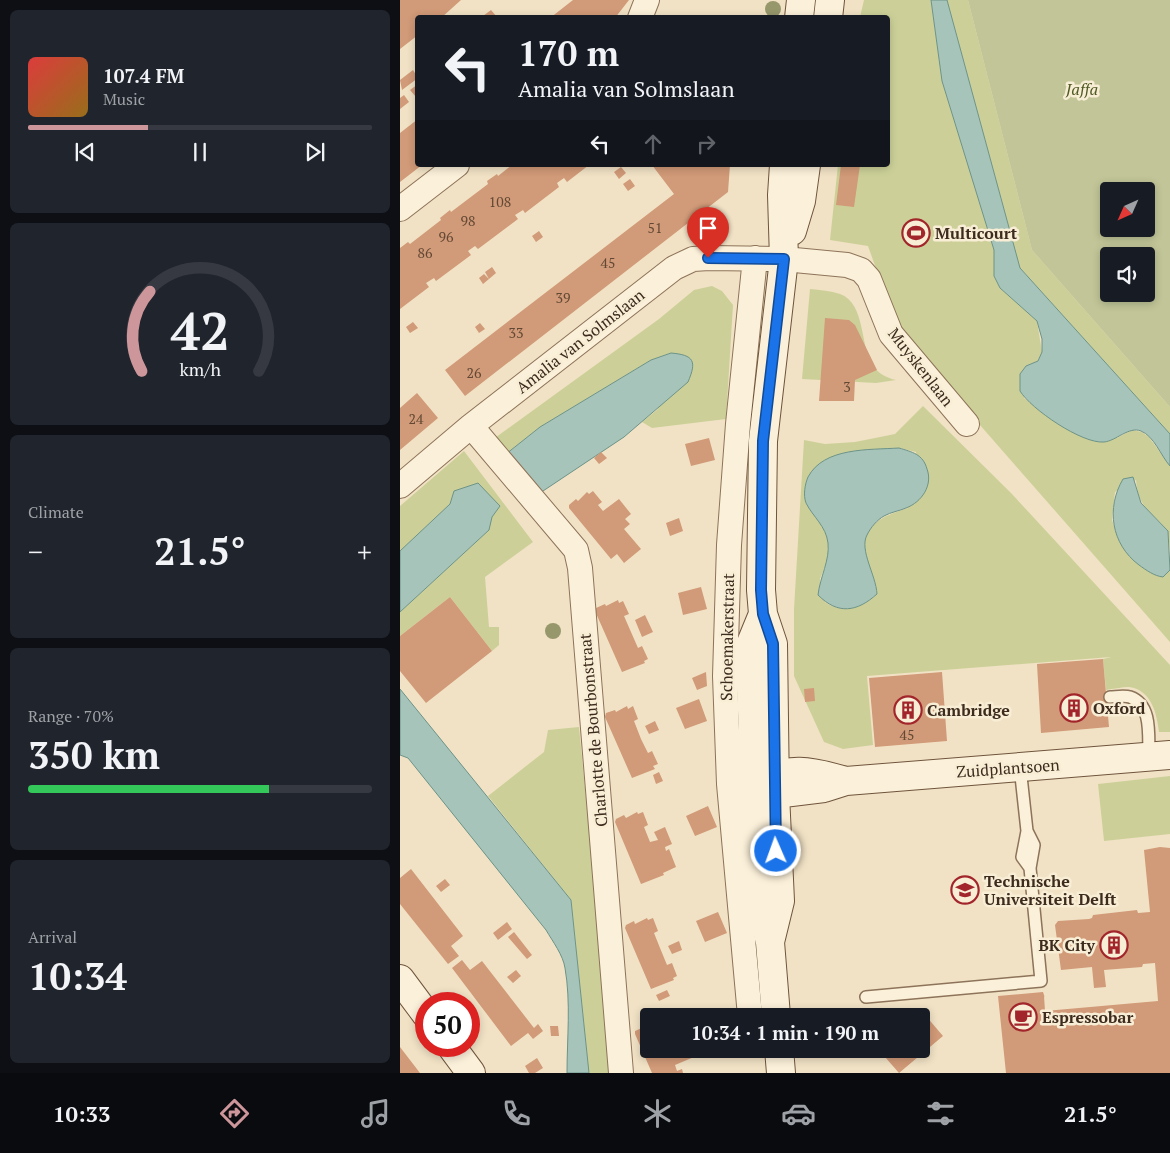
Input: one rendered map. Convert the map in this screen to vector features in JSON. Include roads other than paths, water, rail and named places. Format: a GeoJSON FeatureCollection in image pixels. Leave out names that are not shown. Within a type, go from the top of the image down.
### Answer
{"type":"FeatureCollection","features":[{"type":"Feature","properties":{"kind":"main road"},"geometry":{"type":"LineString","coordinates":[[799,15],[801,0]]}},
{"type":"Feature","properties":{"kind":"main road"},"geometry":{"type":"LineString","coordinates":[[828,15],[830,0]]}},
{"type":"Feature","properties":{"kind":"main road","name":"Schoemakerstraat"},"geometry":{"type":"LineString","coordinates":[[775,1008],[770,942],[760,902],[754,844],[767,785],[753,731],[749,648],[763,614],[763,441],[784,259],[782,195],[784,167]]}},
{"type":"Feature","properties":{"kind":"main road","name":"Schoemakerstraat"},"geometry":{"type":"LineString","coordinates":[[784,259],[801,201],[806,167]]}},
{"type":"Feature","properties":{"kind":"main road","name":"Zuidplantsoen"},"geometry":{"type":"LineString","coordinates":[[767,785],[824,788],[846,781],[1160,756]]}},
{"type":"Feature","properties":{"kind":"main road"},"geometry":{"type":"LineString","coordinates":[[400,979],[415,999]]}},
{"type":"Feature","properties":{"kind":"main road"},"geometry":{"type":"LineString","coordinates":[[459,1057],[471,1073]]}},
{"type":"Feature","properties":{"kind":"street"},"geometry":{"type":"LineString","coordinates":[[641,15],[647,0]]}},
{"type":"Feature","properties":{"kind":"street"},"geometry":{"type":"LineString","coordinates":[[400,209],[454,167]]}},
{"type":"Feature","properties":{"kind":"street","name":"Amalia van Solmslaan"},"geometry":{"type":"LineString","coordinates":[[400,486],[471,426],[674,268],[701,258],[784,259]]}},
{"type":"Feature","properties":{"kind":"street","name":"Schoemakerstraat"},"geometry":{"type":"LineString","coordinates":[[749,1008],[736,845],[728,784],[725,676],[729,545],[738,424],[755,258]]}},
{"type":"Feature","properties":{"kind":"street","name":"Muyskenlaan"},"geometry":{"type":"LineString","coordinates":[[784,259],[847,265],[861,270],[869,279],[891,334],[967,424]]}},
{"type":"Feature","properties":{"kind":"street","name":"Charlotte de Bourbonstraat"},"geometry":{"type":"LineString","coordinates":[[471,426],[576,550],[580,568],[621,1073]]}},
{"type":"Feature","properties":{"kind":"lane"},"geometry":{"type":"LineString","coordinates":[[1110,698],[1128,696],[1142,705],[1160,756]]}},
{"type":"Feature","properties":{"kind":"lane"},"geometry":{"type":"LineString","coordinates":[[866,997],[1041,981],[1030,868],[1022,857],[1027,832],[1020,767]]}},
{"type":"Feature","properties":{"kind":"water"},"geometry":{"type":"Polygon","coordinates":[[[931,0],[947,0],[1020,268],[1170,434],[1170,466],[1150,437],[1141,431],[1132,430],[1109,441],[1095,441],[1071,431],[1046,416],[1020,391],[1020,374],[1026,366],[1038,361],[1042,352],[1042,339],[1037,321],[1000,288],[994,276],[994,250],[942,81],[931,0]]]}},
{"type":"Feature","properties":{"kind":"water"},"geometry":{"type":"Polygon","coordinates":[[[671,353],[685,355],[692,360],[691,375],[688,382],[624,437],[540,493],[506,454],[540,427],[651,360],[671,353]]]}},
{"type":"Feature","properties":{"kind":"water"},"geometry":{"type":"Polygon","coordinates":[[[899,448],[916,454],[923,460],[928,475],[925,492],[912,505],[889,513],[881,518],[874,524],[867,535],[865,541],[866,555],[877,594],[855,608],[848,609],[833,606],[818,595],[828,556],[828,543],[825,532],[806,503],[805,490],[808,477],[815,467],[836,455],[861,450],[899,448]]]}},
{"type":"Feature","properties":{"kind":"water"},"geometry":{"type":"Polygon","coordinates":[[[1133,477],[1141,503],[1168,531],[1170,570],[1163,577],[1147,571],[1139,565],[1122,547],[1117,536],[1114,525],[1114,502],[1123,479],[1133,477]]]}},
{"type":"Feature","properties":{"kind":"water"},"geometry":{"type":"Polygon","coordinates":[[[478,483],[500,506],[492,517],[489,530],[400,612],[400,551],[450,504],[454,491],[478,483]]]}},
{"type":"Feature","properties":{"kind":"water"},"geometry":{"type":"Polygon","coordinates":[[[400,689],[571,900],[589,1073],[567,1073],[567,981],[564,963],[555,944],[546,930],[408,758],[400,755],[400,689]]]}},
{"type":"Feature","properties":{"kind":"place","name":"Multicourt"},"geometry":{"type":"Point","coordinates":[916,233]}},
{"type":"Feature","properties":{"kind":"place","name":"Oxford"},"geometry":{"type":"Point","coordinates":[1074,708]}},
{"type":"Feature","properties":{"kind":"place","name":"Cambridge"},"geometry":{"type":"Point","coordinates":[908,710]}},
{"type":"Feature","properties":{"kind":"place","name":"Technische Universiteit Delft"},"geometry":{"type":"Point","coordinates":[965,890]}},
{"type":"Feature","properties":{"kind":"place","name":"BK City"},"geometry":{"type":"Point","coordinates":[1114,945]}},
{"type":"Feature","properties":{"kind":"place","name":"Espressobar"},"geometry":{"type":"Point","coordinates":[1023,1017]}},
{"type":"Feature","properties":{"kind":"park label","name":"Jaffa"},"geometry":{"type":"Point","coordinates":[1082,89]}}]}
